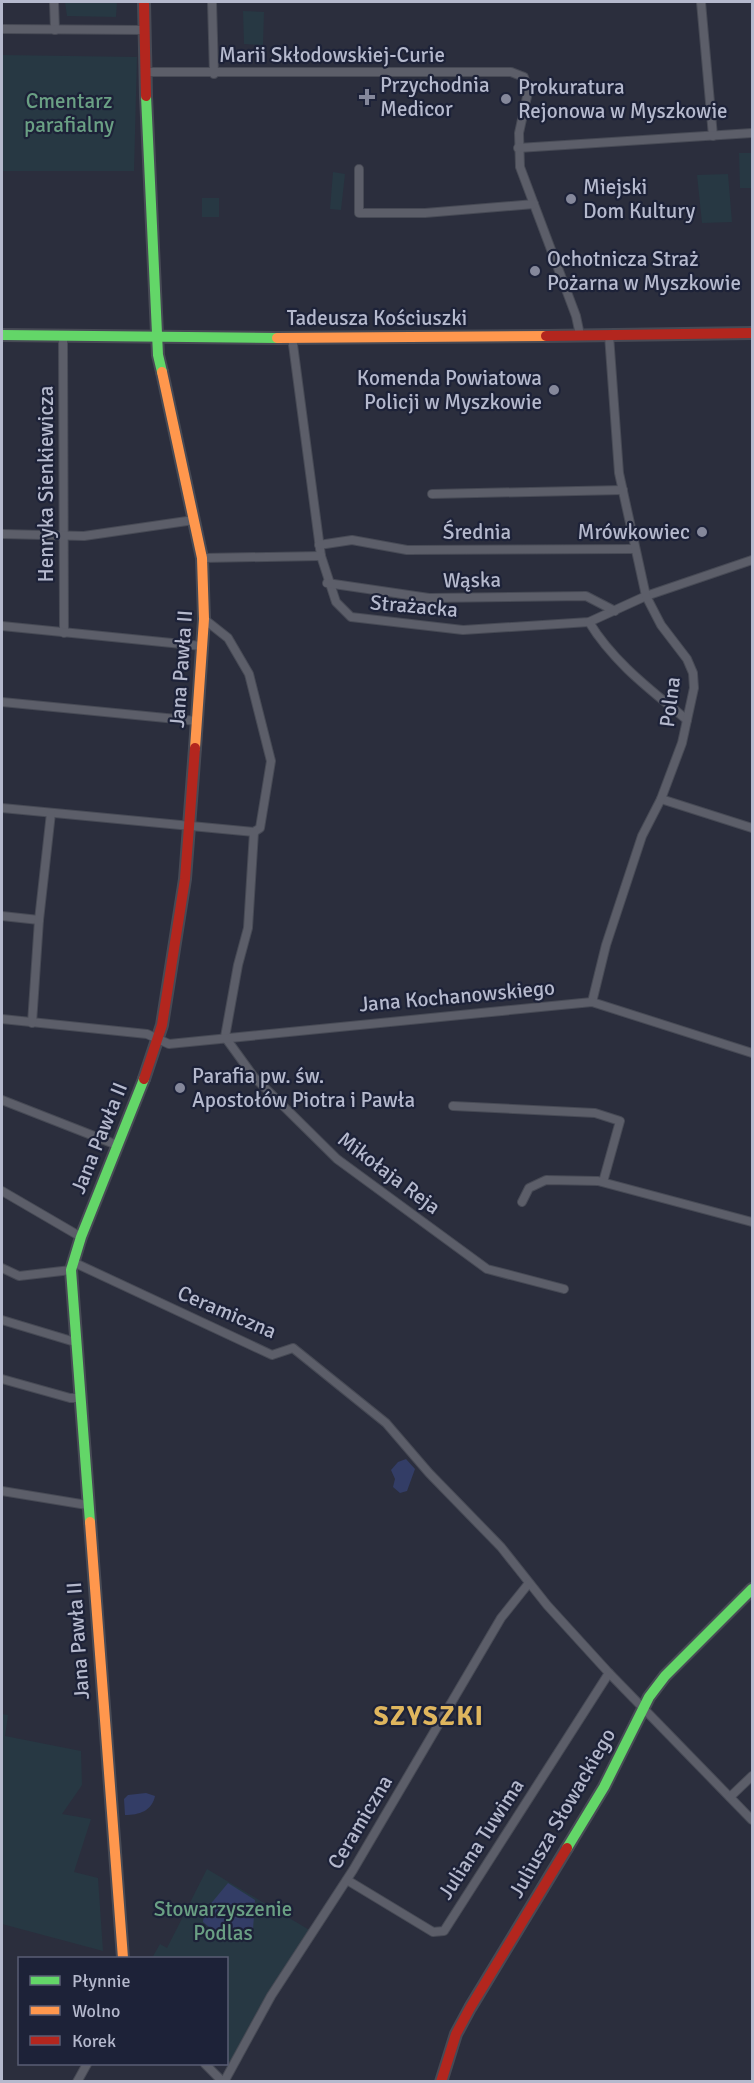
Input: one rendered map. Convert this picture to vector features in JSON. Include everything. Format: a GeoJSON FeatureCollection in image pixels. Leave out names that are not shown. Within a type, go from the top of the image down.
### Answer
{"type":"FeatureCollection","features":[{"type":"Feature","properties":{"kind":"street"},"geometry":{"type":"LineString","coordinates":[[54,2],[55,30]]}},
{"type":"Feature","properties":{"kind":"street","name":"Jana Pawła II"},"geometry":{"type":"LineString","coordinates":[[123,1957],[79,1398],[72,1266],[81,1237],[159,1040],[178,936],[190,826],[204,619],[202,558],[158,355],[143,2]]}},
{"type":"Feature","properties":{"kind":"street"},"geometry":{"type":"LineString","coordinates":[[213,2],[214,74]]}},
{"type":"Feature","properties":{"kind":"street"},"geometry":{"type":"LineString","coordinates":[[701,2],[713,136]]}},
{"type":"Feature","properties":{"kind":"street"},"geometry":{"type":"LineString","coordinates":[[2,29],[144,30]]}},
{"type":"Feature","properties":{"kind":"street","name":"Marii Skłodowskiej-Curie"},"geometry":{"type":"LineString","coordinates":[[146,72],[519,74],[526,80],[528,92],[518,148]]}},
{"type":"Feature","properties":{"kind":"street"},"geometry":{"type":"LineString","coordinates":[[580,335],[576,316],[520,167],[518,148],[753,133]]}},
{"type":"Feature","properties":{"kind":"street"},"geometry":{"type":"LineString","coordinates":[[359,169],[359,213],[425,213],[534,204]]}},
{"type":"Feature","properties":{"kind":"street","name":"Tadeusza Kościuszki"},"geometry":{"type":"LineString","coordinates":[[2,335],[292,337],[753,333]]}},
{"type":"Feature","properties":{"kind":"street","name":"Polna"},"geometry":{"type":"LineString","coordinates":[[592,1002],[606,945],[642,836],[661,800],[682,743],[694,688],[693,673],[645,596],[623,490],[609,335]]}},
{"type":"Feature","properties":{"kind":"street","name":"Henryka Sienkiewicza"},"geometry":{"type":"LineString","coordinates":[[63,336],[64,633]]}},
{"type":"Feature","properties":{"kind":"street","name":"Strażacka"},"geometry":{"type":"LineString","coordinates":[[292,337],[319,545],[327,583],[340,609],[357,619],[463,630],[589,622],[645,596],[753,560]]}},
{"type":"Feature","properties":{"kind":"street"},"geometry":{"type":"LineString","coordinates":[[432,494],[623,490]]}},
{"type":"Feature","properties":{"kind":"street"},"geometry":{"type":"LineString","coordinates":[[2,534],[62,537],[194,520]]}},
{"type":"Feature","properties":{"kind":"street","name":"Średnia"},"geometry":{"type":"LineString","coordinates":[[319,545],[352,540],[407,550],[635,549]]}},
{"type":"Feature","properties":{"kind":"street"},"geometry":{"type":"LineString","coordinates":[[202,558],[321,556]]}},
{"type":"Feature","properties":{"kind":"street","name":"Wąska"},"geometry":{"type":"LineString","coordinates":[[327,583],[429,598],[586,596],[615,611]]}},
{"type":"Feature","properties":{"kind":"street"},"geometry":{"type":"LineString","coordinates":[[2,808],[254,832],[260,828],[271,761],[249,674],[228,638],[204,619]]}},
{"type":"Feature","properties":{"kind":"street"},"geometry":{"type":"LineString","coordinates":[[589,622],[601,642],[623,667],[687,720]]}},
{"type":"Feature","properties":{"kind":"street"},"geometry":{"type":"LineString","coordinates":[[2,626],[202,646]]}},
{"type":"Feature","properties":{"kind":"street"},"geometry":{"type":"LineString","coordinates":[[2,702],[197,721]]}},
{"type":"Feature","properties":{"kind":"street"},"geometry":{"type":"LineString","coordinates":[[661,800],[753,828]]}},
{"type":"Feature","properties":{"kind":"street"},"geometry":{"type":"LineString","coordinates":[[32,1023],[39,920],[51,813]]}},
{"type":"Feature","properties":{"kind":"street"},"geometry":{"type":"LineString","coordinates":[[225,1037],[238,965],[248,928],[254,832]]}},
{"type":"Feature","properties":{"kind":"street"},"geometry":{"type":"LineString","coordinates":[[2,916],[39,920]]}},
{"type":"Feature","properties":{"kind":"street","name":"Jana Kochanowskiego"},"geometry":{"type":"LineString","coordinates":[[2,1019],[147,1034],[169,1044],[592,1002],[753,1053]]}},
{"type":"Feature","properties":{"kind":"street","name":"Mikołaja Reja"},"geometry":{"type":"LineString","coordinates":[[225,1037],[254,1077],[337,1159],[487,1269],[564,1289]]}},
{"type":"Feature","properties":{"kind":"street"},"geometry":{"type":"LineString","coordinates":[[2,1100],[117,1144]]}},
{"type":"Feature","properties":{"kind":"street"},"geometry":{"type":"LineString","coordinates":[[453,1106],[595,1113],[620,1121],[603,1182]]}},
{"type":"Feature","properties":{"kind":"street"},"geometry":{"type":"LineString","coordinates":[[522,1202],[529,1188],[546,1180],[603,1182],[753,1222]]}},
{"type":"Feature","properties":{"kind":"street"},"geometry":{"type":"LineString","coordinates":[[2,1191],[81,1237]]}},
{"type":"Feature","properties":{"kind":"street"},"geometry":{"type":"LineString","coordinates":[[2,1268],[19,1276],[72,1266]]}},
{"type":"Feature","properties":{"kind":"street","name":"Ceramiczna"},"geometry":{"type":"LineString","coordinates":[[72,1266],[272,1355],[293,1348],[386,1422],[429,1473],[501,1547],[529,1583],[609,1673],[753,1820]]}},
{"type":"Feature","properties":{"kind":"street"},"geometry":{"type":"LineString","coordinates":[[2,1320],[75,1342]]}},
{"type":"Feature","properties":{"kind":"street"},"geometry":{"type":"LineString","coordinates":[[2,1379],[70,1398],[79,1398]]}},
{"type":"Feature","properties":{"kind":"street"},"geometry":{"type":"LineString","coordinates":[[2,1491],[87,1505]]}},
{"type":"Feature","properties":{"kind":"street","name":"Ceramiczna"},"geometry":{"type":"LineString","coordinates":[[224,2082],[272,1996],[347,1880],[501,1618],[529,1583]]}},
{"type":"Feature","properties":{"kind":"street","name":"Juliusza Słowackiego"},"geometry":{"type":"LineString","coordinates":[[441,2080],[456,2034],[470,2008],[604,1787],[644,1707],[665,1676],[753,1589]]}},
{"type":"Feature","properties":{"kind":"street","name":"Juliana Tuwima"},"geometry":{"type":"LineString","coordinates":[[347,1880],[433,1932],[444,1931],[609,1673]]}},
{"type":"Feature","properties":{"kind":"street"},"geometry":{"type":"LineString","coordinates":[[730,1797],[753,1776]]}},
{"type":"Feature","properties":{"kind":"street"},"geometry":{"type":"LineString","coordinates":[[77,2082],[86,2065]]}},
{"type":"Feature","properties":{"kind":"street"},"geometry":{"type":"LineString","coordinates":[[205,2065],[224,2082]]}},
{"type":"Feature","properties":{"kind":"green space"},"geometry":{"type":"Polygon","coordinates":[[[65,2],[117,2],[116,17],[67,16],[65,2]]]}},
{"type":"Feature","properties":{"kind":"green space"},"geometry":{"type":"Polygon","coordinates":[[[243,11],[264,12],[263,45],[244,44],[243,11]]]}},
{"type":"Feature","properties":{"kind":"green space","name":"Cmentarz parafialny"},"geometry":{"type":"Polygon","coordinates":[[[2,55],[137,57],[134,171],[2,171],[2,55]]]}},
{"type":"Feature","properties":{"kind":"green space"},"geometry":{"type":"Polygon","coordinates":[[[739,153],[752,153],[752,188],[740,188],[739,153]]]}},
{"type":"Feature","properties":{"kind":"green space"},"geometry":{"type":"Polygon","coordinates":[[[333,172],[345,174],[341,210],[330,209],[333,172]]]}},
{"type":"Feature","properties":{"kind":"green space"},"geometry":{"type":"Polygon","coordinates":[[[728,174],[732,222],[702,223],[697,175],[728,174]]]}},
{"type":"Feature","properties":{"kind":"green space"},"geometry":{"type":"Polygon","coordinates":[[[202,198],[219,198],[219,217],[202,217],[202,198]]]}},
{"type":"Feature","properties":{"kind":"green space"},"geometry":{"type":"Polygon","coordinates":[[[2,1714],[8,1715],[5,1736],[81,1751],[82,1785],[62,1814],[91,1819],[74,1872],[98,1878],[103,1951],[2,1924],[2,1714]]]}},
{"type":"Feature","properties":{"kind":"green space","name":"Stowarzyszenie Podlas"},"geometry":{"type":"Polygon","coordinates":[[[207,1869],[311,1931],[230,2063],[228,2062],[228,1957],[153,1957],[160,1944],[167,1948],[207,1869]]]}},
{"type":"Feature","properties":{"kind":"water"},"geometry":{"type":"Polygon","coordinates":[[[406,1459],[415,1469],[407,1491],[400,1493],[393,1487],[395,1479],[391,1470],[398,1462],[406,1459]]]}},
{"type":"Feature","properties":{"kind":"water"},"geometry":{"type":"Polygon","coordinates":[[[146,1793],[155,1796],[148,1809],[140,1813],[125,1815],[124,1799],[128,1795],[146,1793]]]}},
{"type":"Feature","properties":{"kind":"water"},"geometry":{"type":"Polygon","coordinates":[[[228,1883],[255,1900],[253,1930],[250,1936],[220,1936],[203,1922],[204,1912],[228,1883]]]}},
{"type":"Feature","properties":{"kind":"traffic: fast"},"geometry":{"type":"LineString","coordinates":[[146,96],[158,355],[162,372]]}},
{"type":"Feature","properties":{"kind":"traffic: fast"},"geometry":{"type":"LineString","coordinates":[[2,335],[277,338]]}},
{"type":"Feature","properties":{"kind":"traffic: fast"},"geometry":{"type":"LineString","coordinates":[[90,1522],[71,1270],[81,1237],[144,1079]]}},
{"type":"Feature","properties":{"kind":"traffic: fast"},"geometry":{"type":"LineString","coordinates":[[567,1848],[604,1787],[649,1697],[665,1676],[752,1589]]}},
{"type":"Feature","properties":{"kind":"traffic: slow"},"geometry":{"type":"LineString","coordinates":[[277,338],[546,336]]}},
{"type":"Feature","properties":{"kind":"traffic: slow"},"geometry":{"type":"LineString","coordinates":[[162,372],[202,558],[204,619],[195,748]]}},
{"type":"Feature","properties":{"kind":"traffic: slow"},"geometry":{"type":"LineString","coordinates":[[90,1522],[123,1957]]}},
{"type":"Feature","properties":{"kind":"traffic: jam"},"geometry":{"type":"LineString","coordinates":[[144,2],[146,96]]}},
{"type":"Feature","properties":{"kind":"traffic: jam"},"geometry":{"type":"LineString","coordinates":[[546,336],[752,333]]}},
{"type":"Feature","properties":{"kind":"traffic: jam"},"geometry":{"type":"LineString","coordinates":[[144,1079],[162,1025],[185,879],[195,748]]}},
{"type":"Feature","properties":{"kind":"traffic: jam"},"geometry":{"type":"LineString","coordinates":[[441,2082],[456,2034],[567,1848]]}},
{"type":"Feature","properties":{"kind":"place","name":"Przychodnia Medicor"},"geometry":{"type":"Point","coordinates":[367,97]}},
{"type":"Feature","properties":{"kind":"place","name":"Prokuratura Rejonowa w Myszkowie"},"geometry":{"type":"Point","coordinates":[506,99]}},
{"type":"Feature","properties":{"kind":"place","name":"Miejski Dom Kultury"},"geometry":{"type":"Point","coordinates":[571,199]}},
{"type":"Feature","properties":{"kind":"place","name":"Ochotnicza Straż Pożarna w Myszkowie"},"geometry":{"type":"Point","coordinates":[535,271]}},
{"type":"Feature","properties":{"kind":"place","name":"Komenda Powiatowa Policji w Myszkowie"},"geometry":{"type":"Point","coordinates":[554,390]}},
{"type":"Feature","properties":{"kind":"place","name":"Mrówkowiec"},"geometry":{"type":"Point","coordinates":[702,532]}},
{"type":"Feature","properties":{"kind":"place","name":"Parafia pw. św. Apostołów Piotra i Pawła"},"geometry":{"type":"Point","coordinates":[180,1088]}},
{"type":"Feature","properties":{"kind":"district","name":"SZYSZKI"},"geometry":{"type":"Point","coordinates":[429,1716]}}]}
